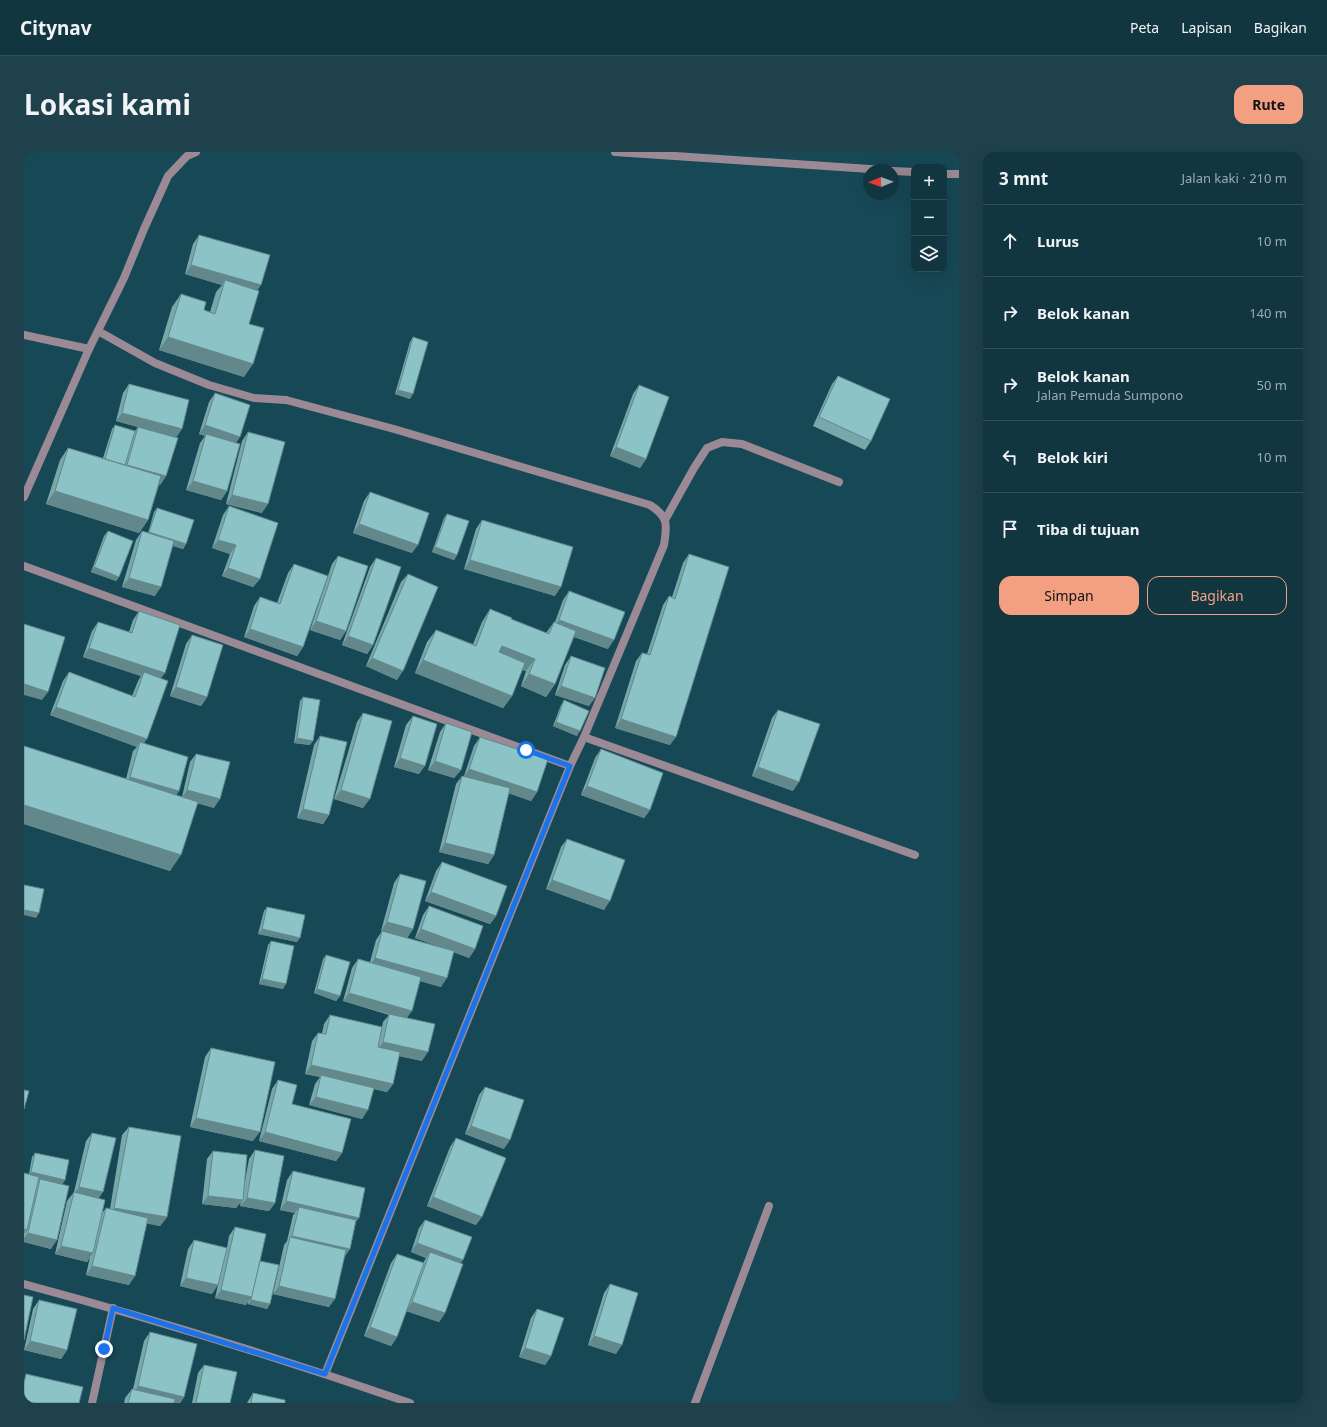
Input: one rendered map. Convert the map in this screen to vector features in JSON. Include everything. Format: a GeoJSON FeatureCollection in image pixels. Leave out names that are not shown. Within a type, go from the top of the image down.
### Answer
{"type":"FeatureCollection","features":[{"type":"Feature","properties":{"kind":"street"},"geometry":{"type":"LineString","coordinates":[[24,497],[89,349],[124,278],[168,176],[187,156],[196,152]]}},
{"type":"Feature","properties":{"kind":"street"},"geometry":{"type":"LineString","coordinates":[[615,152],[863,169]]}},
{"type":"Feature","properties":{"kind":"street"},"geometry":{"type":"LineString","coordinates":[[899,171],[911,172]]}},
{"type":"Feature","properties":{"kind":"street"},"geometry":{"type":"LineString","coordinates":[[947,174],[959,174]]}},
{"type":"Feature","properties":{"kind":"street"},"geometry":{"type":"LineString","coordinates":[[98,331],[155,363],[209,384],[254,398],[286,400],[402,431],[650,505],[657,510],[667,525],[664,545],[584,737],[570,766],[325,1374]]}},
{"type":"Feature","properties":{"kind":"street"},"geometry":{"type":"LineString","coordinates":[[24,335],[89,349]]}},
{"type":"Feature","properties":{"kind":"street"},"geometry":{"type":"LineString","coordinates":[[665,520],[707,448],[722,442],[742,444],[838,482]]}},
{"type":"Feature","properties":{"kind":"street"},"geometry":{"type":"LineString","coordinates":[[24,566],[570,766]]}},
{"type":"Feature","properties":{"kind":"street"},"geometry":{"type":"LineString","coordinates":[[584,737],[915,855]]}},
{"type":"Feature","properties":{"kind":"street"},"geometry":{"type":"LineString","coordinates":[[696,1403],[769,1206]]}},
{"type":"Feature","properties":{"kind":"street"},"geometry":{"type":"LineString","coordinates":[[24,1284],[113,1308],[325,1374],[410,1403]]}},
{"type":"Feature","properties":{"kind":"street"},"geometry":{"type":"LineString","coordinates":[[92,1403],[113,1308]]}},
{"type":"Feature","properties":{"kind":"building"},"geometry":{"type":"Polygon","coordinates":[[[199,235],[270,255],[261,285],[191,265],[199,235]]]}},
{"type":"Feature","properties":{"kind":"building"},"geometry":{"type":"Polygon","coordinates":[[[225,280],[259,291],[249,324],[264,328],[253,364],[168,337],[181,294],[206,302],[204,310],[215,314],[225,280]]]}},
{"type":"Feature","properties":{"kind":"building"},"geometry":{"type":"Polygon","coordinates":[[[413,337],[428,342],[413,394],[398,390],[413,337]]]}},
{"type":"Feature","properties":{"kind":"building"},"geometry":{"type":"Polygon","coordinates":[[[838,376],[890,399],[871,441],[819,417],[838,376]]]}},
{"type":"Feature","properties":{"kind":"building"},"geometry":{"type":"Polygon","coordinates":[[[129,384],[189,400],[182,429],[122,413],[129,384]]]}},
{"type":"Feature","properties":{"kind":"building"},"geometry":{"type":"Polygon","coordinates":[[[639,385],[669,397],[646,459],[616,447],[639,385]]]}},
{"type":"Feature","properties":{"kind":"building"},"geometry":{"type":"Polygon","coordinates":[[[215,393],[250,405],[240,437],[205,425],[215,393]]]}},
{"type":"Feature","properties":{"kind":"building"},"geometry":{"type":"Polygon","coordinates":[[[115,425],[135,431],[125,465],[105,459],[115,425]]]}},
{"type":"Feature","properties":{"kind":"building"},"geometry":{"type":"Polygon","coordinates":[[[138,427],[178,438],[166,476],[127,465],[138,427]]]}},
{"type":"Feature","properties":{"kind":"building"},"geometry":{"type":"Polygon","coordinates":[[[248,432],[285,442],[268,504],[232,495],[248,432]]]}},
{"type":"Feature","properties":{"kind":"building"},"geometry":{"type":"Polygon","coordinates":[[[206,434],[240,444],[227,491],[193,481],[206,434]]]}},
{"type":"Feature","properties":{"kind":"building"},"geometry":{"type":"Polygon","coordinates":[[[68,448],[161,476],[148,520],[55,491],[68,448]]]}},
{"type":"Feature","properties":{"kind":"building"},"geometry":{"type":"Polygon","coordinates":[[[370,492],[429,513],[418,545],[359,524],[370,492]]]}},
{"type":"Feature","properties":{"kind":"building"},"geometry":{"type":"Polygon","coordinates":[[[229,506],[278,523],[260,579],[228,568],[236,545],[218,540],[229,506]]]}},
{"type":"Feature","properties":{"kind":"building"},"geometry":{"type":"Polygon","coordinates":[[[157,508],[194,520],[186,544],[149,532],[157,508]]]}},
{"type":"Feature","properties":{"kind":"building"},"geometry":{"type":"Polygon","coordinates":[[[447,514],[469,521],[457,555],[435,547],[447,514]]]}},
{"type":"Feature","properties":{"kind":"building"},"geometry":{"type":"Polygon","coordinates":[[[482,520],[573,547],[561,587],[470,560],[482,520]]]}},
{"type":"Feature","properties":{"kind":"building"},"geometry":{"type":"Polygon","coordinates":[[[108,531],[133,541],[119,577],[94,567],[108,531]]]}},
{"type":"Feature","properties":{"kind":"building"},"geometry":{"type":"Polygon","coordinates":[[[142,531],[174,541],[161,587],[129,578],[142,531]]]}},
{"type":"Feature","properties":{"kind":"building"},"geometry":{"type":"Polygon","coordinates":[[[689,554],[729,567],[676,737],[621,719],[642,653],[650,655],[669,596],[675,599],[689,554]]]}},
{"type":"Feature","properties":{"kind":"building"},"geometry":{"type":"Polygon","coordinates":[[[338,556],[368,566],[346,631],[316,621],[338,556]]]}},
{"type":"Feature","properties":{"kind":"building"},"geometry":{"type":"Polygon","coordinates":[[[376,558],[401,567],[373,645],[348,636],[376,558]]]}},
{"type":"Feature","properties":{"kind":"building"},"geometry":{"type":"Polygon","coordinates":[[[294,564],[328,576],[303,647],[250,629],[260,597],[280,604],[294,564]]]}},
{"type":"Feature","properties":{"kind":"building"},"geometry":{"type":"Polygon","coordinates":[[[408,574],[438,587],[403,671],[372,658],[408,574]]]}},
{"type":"Feature","properties":{"kind":"building"},"geometry":{"type":"Polygon","coordinates":[[[569,591],[625,612],[614,640],[559,620],[569,591]]]}},
{"type":"Feature","properties":{"kind":"building"},"geometry":{"type":"Polygon","coordinates":[[[490,609],[549,634],[554,622],[576,631],[555,684],[529,674],[535,659],[502,646],[499,652],[525,663],[512,696],[423,660],[436,630],[476,646],[490,609]]]}},
{"type":"Feature","properties":{"kind":"building"},"geometry":{"type":"Polygon","coordinates":[[[139,611],[180,625],[165,673],[89,648],[98,622],[132,633],[139,611]]]}},
{"type":"Feature","properties":{"kind":"building"},"geometry":{"type":"Polygon","coordinates":[[[24,624],[65,637],[48,692],[24,684],[24,624]]]}},
{"type":"Feature","properties":{"kind":"building"},"geometry":{"type":"Polygon","coordinates":[[[192,635],[223,645],[207,697],[176,687],[192,635]]]}},
{"type":"Feature","properties":{"kind":"building"},"geometry":{"type":"Polygon","coordinates":[[[571,656],[605,668],[595,698],[561,686],[571,656]]]}},
{"type":"Feature","properties":{"kind":"building"},"geometry":{"type":"Polygon","coordinates":[[[69,672],[135,697],[144,672],[168,681],[147,739],[56,707],[69,672]]]}},
{"type":"Feature","properties":{"kind":"building"},"geometry":{"type":"Polygon","coordinates":[[[303,697],[320,700],[313,741],[297,738],[303,697]]]}},
{"type":"Feature","properties":{"kind":"building"},"geometry":{"type":"Polygon","coordinates":[[[564,700],[589,711],[580,731],[556,722],[564,700]]]}},
{"type":"Feature","properties":{"kind":"building"},"geometry":{"type":"Polygon","coordinates":[[[778,710],[820,724],[799,782],[758,767],[778,710]]]}},
{"type":"Feature","properties":{"kind":"building"},"geometry":{"type":"Polygon","coordinates":[[[363,713],[392,721],[370,799],[341,790],[363,713]]]}},
{"type":"Feature","properties":{"kind":"building"},"geometry":{"type":"Polygon","coordinates":[[[413,716],[437,724],[425,766],[400,758],[413,716]]]}},
{"type":"Feature","properties":{"kind":"building"},"geometry":{"type":"Polygon","coordinates":[[[446,723],[472,732],[461,770],[435,761],[446,723]]]}},
{"type":"Feature","properties":{"kind":"building"},"geometry":{"type":"Polygon","coordinates":[[[320,736],[347,742],[329,815],[303,809],[320,736]]]}},
{"type":"Feature","properties":{"kind":"building"},"geometry":{"type":"Polygon","coordinates":[[[480,737],[548,759],[537,792],[469,769],[480,737]]]}},
{"type":"Feature","properties":{"kind":"building"},"geometry":{"type":"Polygon","coordinates":[[[140,742],[188,757],[179,791],[130,777],[140,742]]]}},
{"type":"Feature","properties":{"kind":"building"},"geometry":{"type":"Polygon","coordinates":[[[24,746],[198,802],[181,855],[24,805],[24,746]]]}},
{"type":"Feature","properties":{"kind":"building"},"geometry":{"type":"Polygon","coordinates":[[[601,749],[663,773],[650,810],[587,786],[601,749]]]}},
{"type":"Feature","properties":{"kind":"building"},"geometry":{"type":"Polygon","coordinates":[[[196,754],[230,762],[220,799],[187,790],[196,754]]]}},
{"type":"Feature","properties":{"kind":"building"},"geometry":{"type":"Polygon","coordinates":[[[462,776],[510,788],[494,855],[445,843],[462,776]]]}},
{"type":"Feature","properties":{"kind":"building"},"geometry":{"type":"Polygon","coordinates":[[[567,839],[625,860],[610,901],[552,880],[567,839]]]}},
{"type":"Feature","properties":{"kind":"building"},"geometry":{"type":"Polygon","coordinates":[[[442,862],[507,886],[496,916],[431,892],[442,862]]]}},
{"type":"Feature","properties":{"kind":"building"},"geometry":{"type":"Polygon","coordinates":[[[400,874],[426,881],[413,929],[387,922],[400,874]]]}},
{"type":"Feature","properties":{"kind":"building"},"geometry":{"type":"Polygon","coordinates":[[[24,885],[44,889],[39,913],[24,910],[24,885]]]}},
{"type":"Feature","properties":{"kind":"building"},"geometry":{"type":"Polygon","coordinates":[[[429,906],[483,926],[475,949],[421,929],[429,906]]]}},
{"type":"Feature","properties":{"kind":"building"},"geometry":{"type":"Polygon","coordinates":[[[267,907],[305,915],[300,938],[262,929],[267,907]]]}},
{"type":"Feature","properties":{"kind":"building"},"geometry":{"type":"Polygon","coordinates":[[[382,931],[454,951],[447,978],[375,958],[382,931]]]}},
{"type":"Feature","properties":{"kind":"building"},"geometry":{"type":"Polygon","coordinates":[[[271,941],[294,946],[286,984],[262,979],[271,941]]]}},
{"type":"Feature","properties":{"kind":"building"},"geometry":{"type":"Polygon","coordinates":[[[326,955],[350,962],[340,996],[317,989],[326,955]]]}},
{"type":"Feature","properties":{"kind":"building"},"geometry":{"type":"Polygon","coordinates":[[[358,959],[421,977],[412,1011],[349,993],[358,959]]]}},
{"type":"Feature","properties":{"kind":"building"},"geometry":{"type":"Polygon","coordinates":[[[389,1014],[435,1024],[428,1052],[383,1042],[389,1014]]]}},
{"type":"Feature","properties":{"kind":"building"},"geometry":{"type":"Polygon","coordinates":[[[330,1015],[382,1027],[378,1047],[400,1052],[393,1084],[311,1065],[318,1033],[326,1034],[330,1015]]]}},
{"type":"Feature","properties":{"kind":"building"},"geometry":{"type":"Polygon","coordinates":[[[211,1048],[275,1062],[260,1132],[196,1118],[211,1048]]]}},
{"type":"Feature","properties":{"kind":"building"},"geometry":{"type":"Polygon","coordinates":[[[321,1075],[374,1088],[368,1110],[316,1097],[321,1075]]]}},
{"type":"Feature","properties":{"kind":"building"},"geometry":{"type":"Polygon","coordinates":[[[278,1080],[297,1085],[292,1104],[351,1119],[342,1153],[265,1132],[278,1080]]]}},
{"type":"Feature","properties":{"kind":"building"},"geometry":{"type":"Polygon","coordinates":[[[485,1087],[524,1100],[510,1140],[471,1126],[485,1087]]]}},
{"type":"Feature","properties":{"kind":"building"},"geometry":{"type":"Polygon","coordinates":[[[24,1090],[29,1091],[24,1109],[24,1090]]]}},
{"type":"Feature","properties":{"kind":"building"},"geometry":{"type":"Polygon","coordinates":[[[129,1127],[181,1136],[167,1217],[114,1208],[129,1127]]]}},
{"type":"Feature","properties":{"kind":"building"},"geometry":{"type":"Polygon","coordinates":[[[92,1133],[116,1138],[103,1192],[79,1187],[92,1133]]]}},
{"type":"Feature","properties":{"kind":"building"},"geometry":{"type":"Polygon","coordinates":[[[456,1138],[506,1158],[482,1217],[433,1197],[456,1138]]]}},
{"type":"Feature","properties":{"kind":"building"},"geometry":{"type":"Polygon","coordinates":[[[255,1150],[284,1156],[275,1203],[247,1198],[255,1150]]]}},
{"type":"Feature","properties":{"kind":"building"},"geometry":{"type":"Polygon","coordinates":[[[213,1151],[247,1155],[243,1200],[208,1196],[213,1151]]]}},
{"type":"Feature","properties":{"kind":"building"},"geometry":{"type":"Polygon","coordinates":[[[35,1153],[69,1160],[65,1180],[31,1172],[35,1153]]]}},
{"type":"Feature","properties":{"kind":"building"},"geometry":{"type":"Polygon","coordinates":[[[293,1171],[365,1188],[359,1218],[286,1201],[293,1171]]]}},
{"type":"Feature","properties":{"kind":"building"},"geometry":{"type":"Polygon","coordinates":[[[24,1173],[39,1177],[27,1230],[24,1229],[24,1173]]]}},
{"type":"Feature","properties":{"kind":"building"},"geometry":{"type":"Polygon","coordinates":[[[40,1179],[69,1186],[57,1240],[28,1233],[40,1179]]]}},
{"type":"Feature","properties":{"kind":"building"},"geometry":{"type":"Polygon","coordinates":[[[74,1192],[105,1200],[93,1253],[61,1246],[74,1192]]]}},
{"type":"Feature","properties":{"kind":"building"},"geometry":{"type":"Polygon","coordinates":[[[299,1207],[356,1220],[350,1249],[292,1236],[299,1207]]]}},
{"type":"Feature","properties":{"kind":"building"},"geometry":{"type":"Polygon","coordinates":[[[106,1208],[148,1218],[135,1276],[92,1266],[106,1208]]]}},
{"type":"Feature","properties":{"kind":"building"},"geometry":{"type":"Polygon","coordinates":[[[425,1220],[472,1237],[463,1260],[417,1243],[425,1220]]]}},
{"type":"Feature","properties":{"kind":"building"},"geometry":{"type":"Polygon","coordinates":[[[235,1227],[266,1234],[252,1297],[221,1290],[235,1227]]]}},
{"type":"Feature","properties":{"kind":"building"},"geometry":{"type":"Polygon","coordinates":[[[290,1237],[346,1250],[335,1299],[279,1286],[290,1237]]]}},
{"type":"Feature","properties":{"kind":"building"},"geometry":{"type":"Polygon","coordinates":[[[194,1240],[227,1248],[218,1285],[186,1278],[194,1240]]]}},
{"type":"Feature","properties":{"kind":"building"},"geometry":{"type":"Polygon","coordinates":[[[430,1252],[463,1264],[445,1313],[412,1302],[430,1252]]]}},
{"type":"Feature","properties":{"kind":"building"},"geometry":{"type":"Polygon","coordinates":[[[397,1254],[424,1263],[397,1337],[370,1327],[397,1254]]]}},
{"type":"Feature","properties":{"kind":"building"},"geometry":{"type":"Polygon","coordinates":[[[260,1261],[279,1265],[270,1304],[251,1300],[260,1261]]]}},
{"type":"Feature","properties":{"kind":"building"},"geometry":{"type":"Polygon","coordinates":[[[610,1284],[638,1293],[622,1345],[594,1336],[610,1284]]]}},
{"type":"Feature","properties":{"kind":"building"},"geometry":{"type":"Polygon","coordinates":[[[24,1295],[33,1297],[24,1340],[24,1295]]]}},
{"type":"Feature","properties":{"kind":"building"},"geometry":{"type":"Polygon","coordinates":[[[39,1300],[77,1309],[67,1350],[30,1341],[39,1300]]]}},
{"type":"Feature","properties":{"kind":"building"},"geometry":{"type":"Polygon","coordinates":[[[537,1309],[564,1318],[551,1356],[525,1348],[537,1309]]]}},
{"type":"Feature","properties":{"kind":"building"},"geometry":{"type":"Polygon","coordinates":[[[150,1332],[197,1344],[184,1397],[138,1386],[150,1332]]]}},
{"type":"Feature","properties":{"kind":"building"},"geometry":{"type":"Polygon","coordinates":[[[204,1365],[237,1372],[230,1403],[196,1403],[204,1365]]]}},
{"type":"Feature","properties":{"kind":"building"},"geometry":{"type":"Polygon","coordinates":[[[26,1374],[83,1387],[79,1403],[24,1403],[24,1383],[26,1374]]]}},
{"type":"Feature","properties":{"kind":"building"},"geometry":{"type":"Polygon","coordinates":[[[132,1389],[175,1399],[174,1403],[128,1403],[132,1389]]]}},
{"type":"Feature","properties":{"kind":"building"},"geometry":{"type":"Polygon","coordinates":[[[253,1393],[285,1400],[285,1403],[251,1403],[253,1393]]]}},
{"type":"Feature","properties":{"kind":"route"},"geometry":{"type":"LineString","coordinates":[[104,1349],[113,1308],[325,1374],[570,766],[526,750]]}}]}
